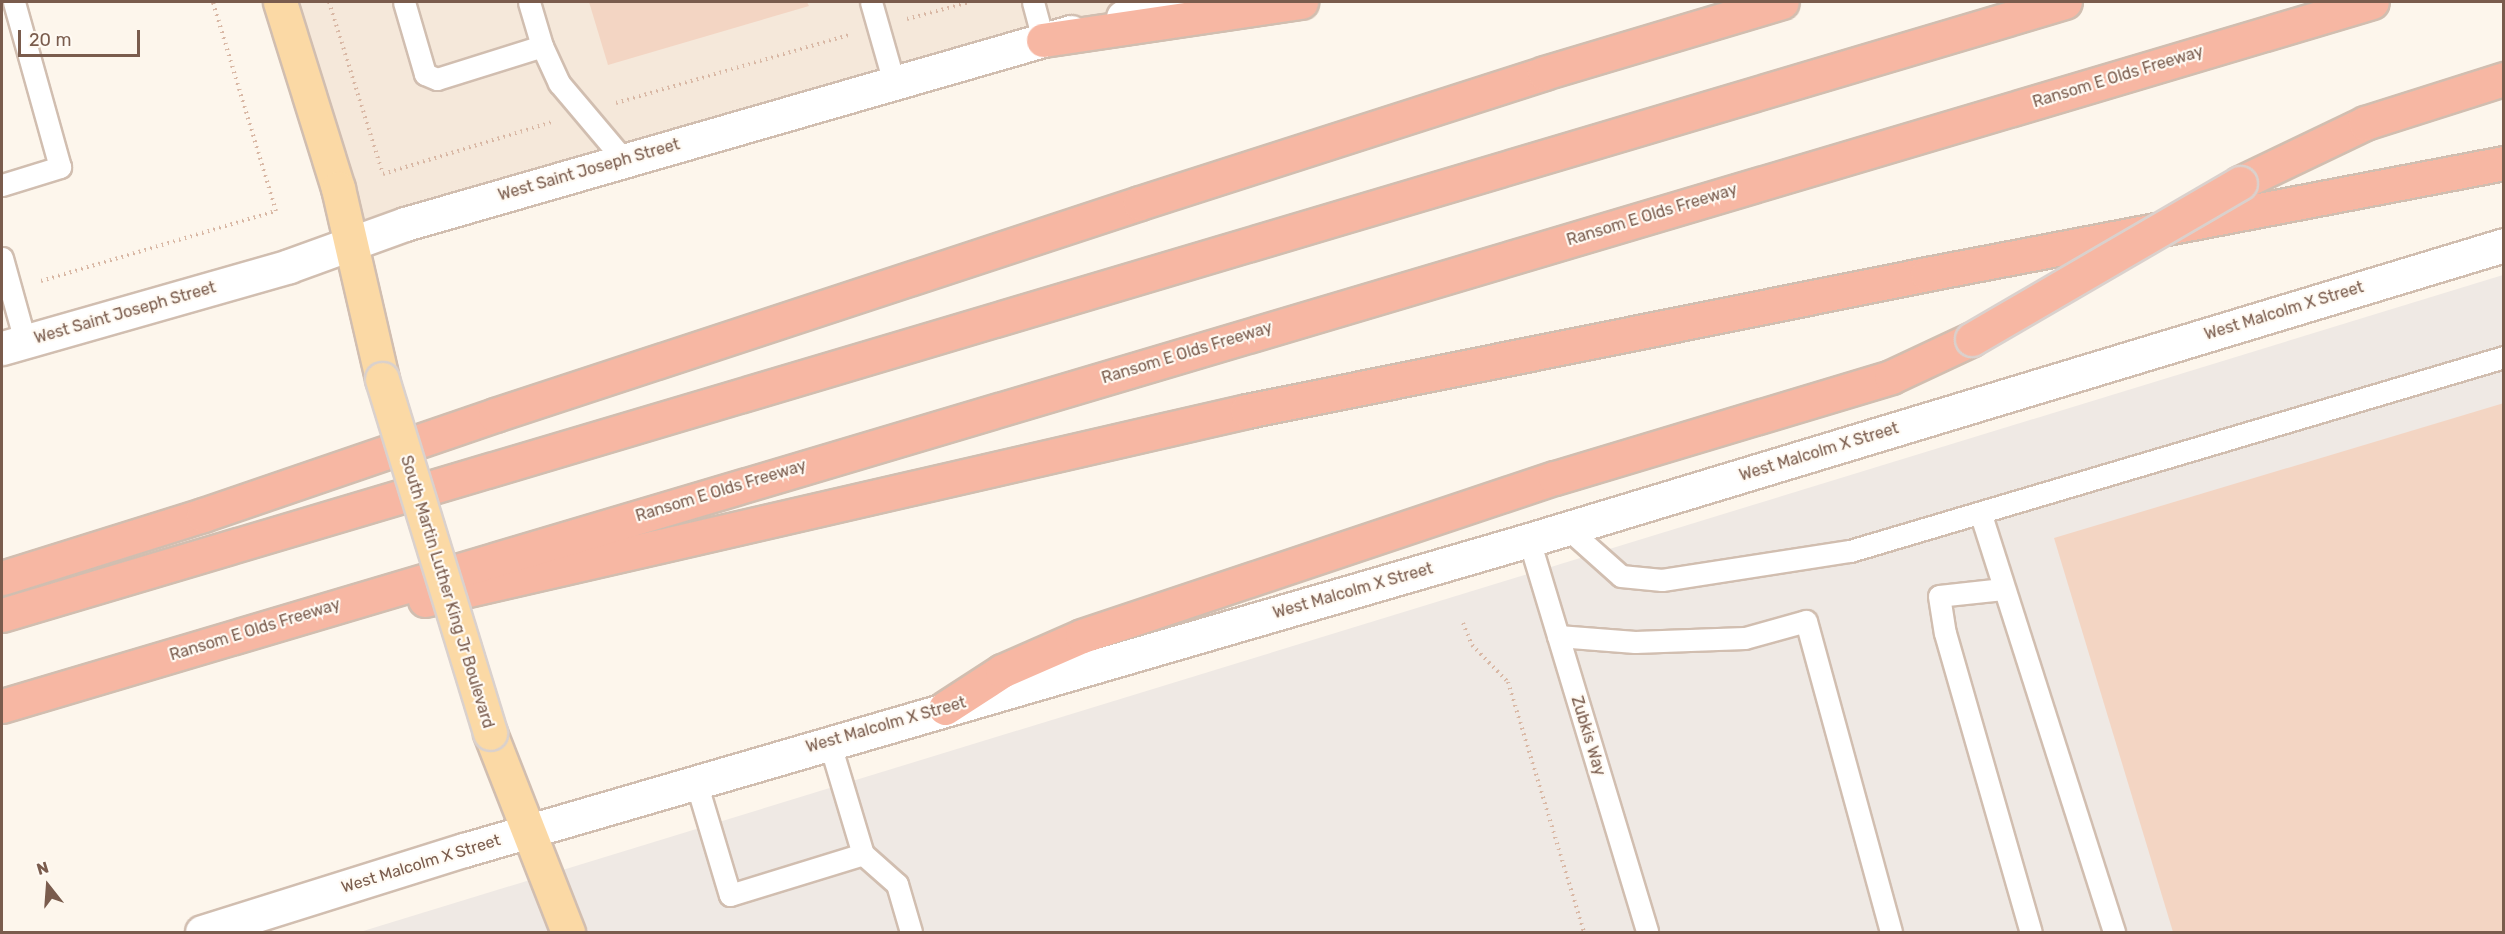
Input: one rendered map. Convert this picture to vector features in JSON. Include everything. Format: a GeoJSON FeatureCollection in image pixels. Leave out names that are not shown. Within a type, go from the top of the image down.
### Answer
{"type":"FeatureCollection","features":[{"type":"Feature","properties":{"kind":"highway"},"geometry":{"type":"LineString","coordinates":[[1043,40],[1301,2]]}},
{"type":"Feature","properties":{"kind":"highway"},"geometry":{"type":"LineString","coordinates":[[2,578],[203,515],[1140,203],[1544,73],[1782,2]]}},
{"type":"Feature","properties":{"kind":"highway"},"geometry":{"type":"LineString","coordinates":[[2,615],[2066,2]]}},
{"type":"Feature","properties":{"kind":"highway","name":"Ransom E Olds Freeway"},"geometry":{"type":"LineString","coordinates":[[2,706],[2372,2]]}},
{"type":"Feature","properties":{"kind":"highway"},"geometry":{"type":"LineString","coordinates":[[945,708],[1002,671],[1082,636],[1555,478],[1891,377],[1971,339],[2240,183],[2365,123],[2504,79]]}},
{"type":"Feature","properties":{"kind":"highway"},"geometry":{"type":"LineString","coordinates":[[145,662],[833,504],[944,483],[1247,411],[1927,274],[2504,163]]}},
{"type":"Feature","properties":{"kind":"main road","name":"South Martin Luther King Jr Boulevard"},"geometry":{"type":"LineString","coordinates":[[280,2],[338,188],[349,244],[382,379],[490,733],[530,830],[568,933]]}},
{"type":"Feature","properties":{"kind":"main road","name":"West Saint Joseph Street"},"geometry":{"type":"LineString","coordinates":[[13,345],[289,266],[405,224],[1179,2]]}},
{"type":"Feature","properties":{"kind":"main road","name":"West Malcolm X Street"},"geometry":{"type":"LineString","coordinates":[[202,933],[530,830],[828,741],[1529,540],[2504,245]]}},
{"type":"Feature","properties":{"kind":"lane"},"geometry":{"type":"LineString","coordinates":[[2,185],[60,167],[14,2]]}},
{"type":"Feature","properties":{"kind":"lane"},"geometry":{"type":"LineString","coordinates":[[404,2],[425,74],[437,79],[542,46]]}},
{"type":"Feature","properties":{"kind":"lane"},"geometry":{"type":"LineString","coordinates":[[529,2],[542,46],[559,83],[624,160]]}},
{"type":"Feature","properties":{"kind":"lane"},"geometry":{"type":"LineString","coordinates":[[871,2],[894,83]]}},
{"type":"Feature","properties":{"kind":"lane"},"geometry":{"type":"LineString","coordinates":[[1033,2],[1043,40]]}},
{"type":"Feature","properties":{"kind":"lane"},"geometry":{"type":"LineString","coordinates":[[2,258],[10,290],[13,345]]}},
{"type":"Feature","properties":{"kind":"lane"},"geometry":{"type":"LineString","coordinates":[[1567,528],[1621,576],[1662,580],[1850,551],[2504,357]]}},
{"type":"Feature","properties":{"kind":"lane"},"geometry":{"type":"LineString","coordinates":[[1981,514],[2114,933]]}},
{"type":"Feature","properties":{"kind":"lane","name":"Zubkis Way"},"geometry":{"type":"LineString","coordinates":[[1529,540],[1647,933]]}},
{"type":"Feature","properties":{"kind":"lane"},"geometry":{"type":"LineString","coordinates":[[2003,589],[1939,596],[1945,633],[2031,933]]}},
{"type":"Feature","properties":{"kind":"lane"},"geometry":{"type":"LineString","coordinates":[[1558,636],[1635,642],[1745,638],[1806,621],[1891,933]]}},
{"type":"Feature","properties":{"kind":"lane"},"geometry":{"type":"LineString","coordinates":[[828,741],[864,854],[897,884],[911,933]]}},
{"type":"Feature","properties":{"kind":"lane"},"geometry":{"type":"LineString","coordinates":[[696,782],[730,895],[864,854]]}},
{"type":"Feature","properties":{"kind":"path"},"geometry":{"type":"LineString","coordinates":[[10,290],[276,211],[213,2]]}},
{"type":"Feature","properties":{"kind":"path"},"geometry":{"type":"LineString","coordinates":[[329,2],[383,174],[584,112],[879,26],[970,2]]}},
{"type":"Feature","properties":{"kind":"path"},"geometry":{"type":"LineString","coordinates":[[1463,623],[1472,645],[1508,682],[1584,933]]}},
{"type":"Feature","properties":{"kind":"shaded area"},"geometry":{"type":"Polygon","coordinates":[[[280,2],[1143,2],[349,244],[280,2]]]}},
{"type":"Feature","properties":{"kind":"shaded area"},"geometry":{"type":"Polygon","coordinates":[[[2503,275],[2503,932],[360,932],[2503,275]]]}},
{"type":"Feature","properties":{"kind":"building"},"geometry":{"type":"Polygon","coordinates":[[[589,2],[807,2],[809,6],[608,65],[589,2]]]}},
{"type":"Feature","properties":{"kind":"building"},"geometry":{"type":"Polygon","coordinates":[[[2504,403],[2504,932],[2173,932],[2054,538],[2504,403]]]}}]}
